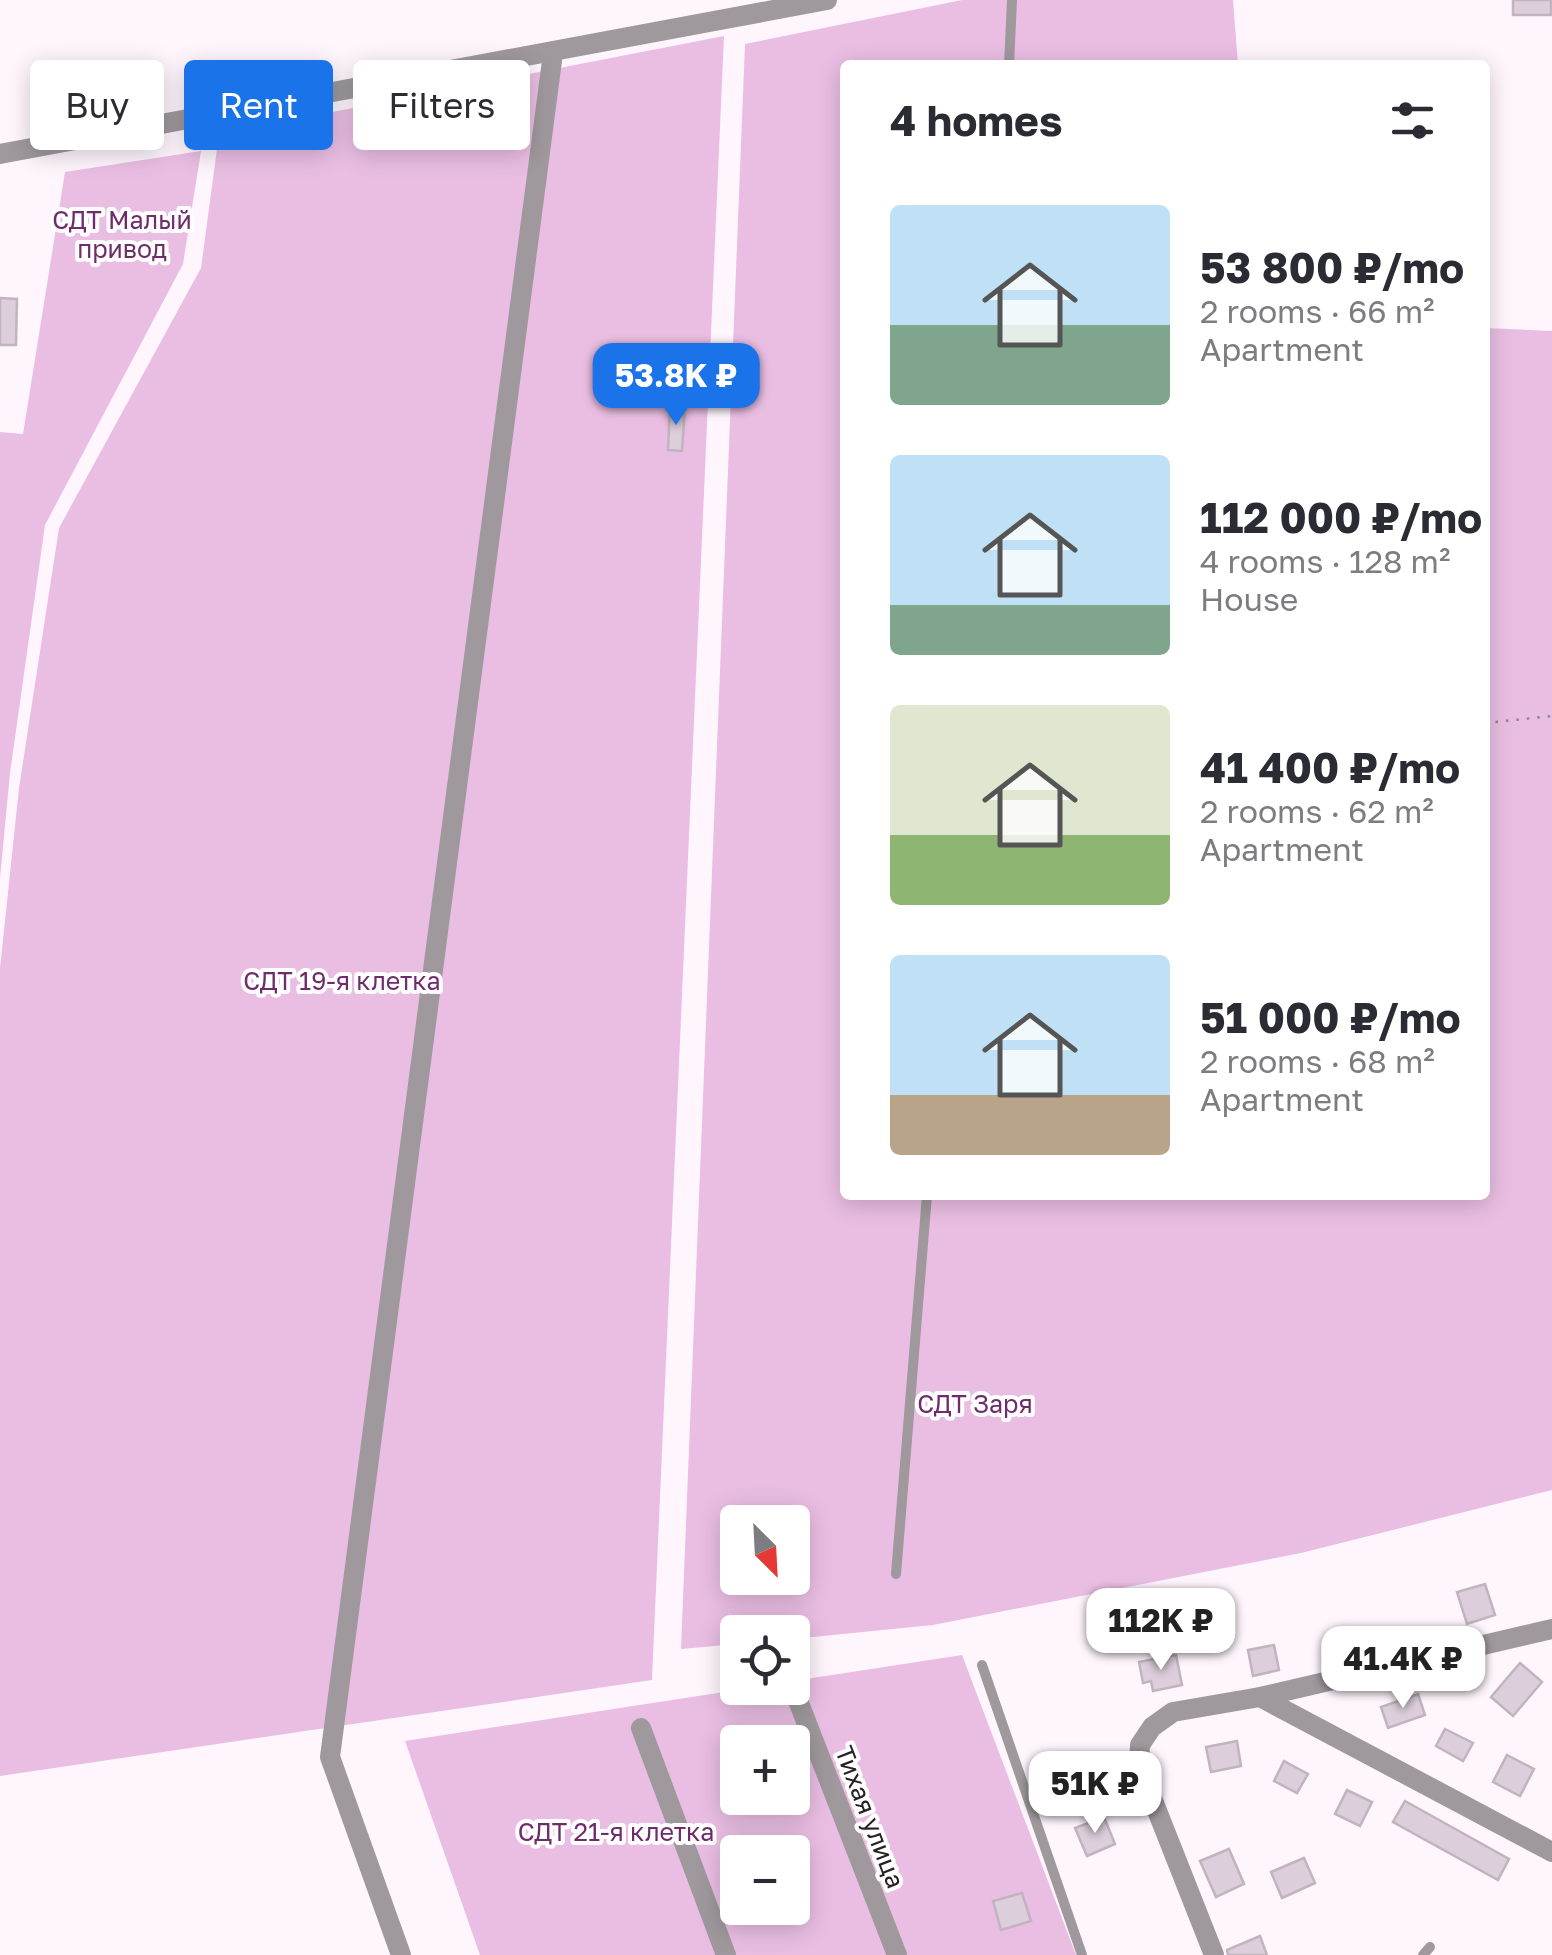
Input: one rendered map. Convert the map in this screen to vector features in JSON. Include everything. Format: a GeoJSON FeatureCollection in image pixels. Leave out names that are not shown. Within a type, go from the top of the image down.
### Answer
{"type":"FeatureCollection","features":[{"type":"Feature","properties":{"kind":"street"},"geometry":{"type":"LineString","coordinates":[[0,154],[827,0]]}},
{"type":"Feature","properties":{"kind":"street"},"geometry":{"type":"LineString","coordinates":[[401,1955],[330,1757],[553,53]]}},
{"type":"Feature","properties":{"kind":"street"},"geometry":{"type":"LineString","coordinates":[[1214,1955],[1139,1765],[1140,1745],[1152,1727],[1172,1712],[1260,1697],[1552,1629]]}},
{"type":"Feature","properties":{"kind":"street"},"geometry":{"type":"LineString","coordinates":[[1260,1697],[1552,1852]]}},
{"type":"Feature","properties":{"kind":"street","name":"Тихая улица"},"geometry":{"type":"LineString","coordinates":[[800,1705],[898,1955]]}},
{"type":"Feature","properties":{"kind":"street"},"geometry":{"type":"LineString","coordinates":[[640,1728],[726,1955]]}},
{"type":"Feature","properties":{"kind":"lane"},"geometry":{"type":"LineString","coordinates":[[1009,60],[1012,0]]}},
{"type":"Feature","properties":{"kind":"lane"},"geometry":{"type":"LineString","coordinates":[[896,1574],[927,1200]]}},
{"type":"Feature","properties":{"kind":"lane"},"geometry":{"type":"LineString","coordinates":[[982,1665],[1082,1955]]}},
{"type":"Feature","properties":{"kind":"path"},"geometry":{"type":"LineString","coordinates":[[1490,722],[1552,716]]}},
{"type":"Feature","properties":{"kind":"green space","name":"СДТ Заря"},"geometry":{"type":"Polygon","coordinates":[[[962,0],[1233,0],[1238,60],[840,60],[840,1200],[1490,1200],[1490,328],[1552,331],[1552,1490],[1301,1553],[933,1625],[810,1637],[810,1615],[720,1615],[720,1646],[681,1649],[745,44],[962,0]]]}},
{"type":"Feature","properties":{"kind":"green space","name":"СДТ 19-я клетка"},"geometry":{"type":"Polygon","coordinates":[[[724,36],[652,1680],[0,1776],[0,968],[19,788],[59,528],[201,268],[217,150],[333,150],[333,112],[353,108],[353,150],[530,150],[530,74],[724,36]]]}},
{"type":"Feature","properties":{"kind":"green space","name":"СДТ Малый привод"},"geometry":{"type":"Polygon","coordinates":[[[201,151],[183,264],[45,525],[10,773],[0,878],[0,432],[23,434],[65,172],[201,151]]]}},
{"type":"Feature","properties":{"kind":"green space","name":"СДТ 21-я клетка"},"geometry":{"type":"Polygon","coordinates":[[[962,1655],[1076,1955],[480,1955],[405,1741],[720,1693],[720,1705],[810,1705],[810,1678],[962,1655]]]}},
{"type":"Feature","properties":{"kind":"building"},"geometry":{"type":"Polygon","coordinates":[[[1513,0],[1551,0],[1551,15],[1513,15],[1513,0]]]}},
{"type":"Feature","properties":{"kind":"building"},"geometry":{"type":"Polygon","coordinates":[[[0,298],[17,299],[16,345],[0,345],[0,298]]]}},
{"type":"Feature","properties":{"kind":"building"},"geometry":{"type":"Polygon","coordinates":[[[670,405],[685,406],[682,451],[668,450],[670,405]]]}},
{"type":"Feature","properties":{"kind":"building"},"geometry":{"type":"Polygon","coordinates":[[[1485,1584],[1495,1615],[1467,1624],[1457,1592],[1485,1584]]]}},
{"type":"Feature","properties":{"kind":"building"},"geometry":{"type":"Polygon","coordinates":[[[1274,1645],[1279,1670],[1253,1676],[1248,1650],[1274,1645]]]}},
{"type":"Feature","properties":{"kind":"building"},"geometry":{"type":"Polygon","coordinates":[[[1176,1655],[1182,1685],[1153,1691],[1151,1681],[1143,1683],[1139,1662],[1176,1655]]]}},
{"type":"Feature","properties":{"kind":"building"},"geometry":{"type":"Polygon","coordinates":[[[1520,1663],[1542,1682],[1513,1716],[1491,1697],[1520,1663]]]}},
{"type":"Feature","properties":{"kind":"building"},"geometry":{"type":"Polygon","coordinates":[[[1418,1694],[1425,1715],[1388,1728],[1381,1707],[1418,1694]]]}},
{"type":"Feature","properties":{"kind":"building"},"geometry":{"type":"Polygon","coordinates":[[[1445,1729],[1473,1743],[1463,1761],[1436,1746],[1445,1729]]]}},
{"type":"Feature","properties":{"kind":"building"},"geometry":{"type":"Polygon","coordinates":[[[1237,1741],[1241,1766],[1211,1772],[1206,1747],[1237,1741]]]}},
{"type":"Feature","properties":{"kind":"building"},"geometry":{"type":"Polygon","coordinates":[[[1507,1755],[1534,1769],[1520,1796],[1493,1782],[1507,1755]]]}},
{"type":"Feature","properties":{"kind":"building"},"geometry":{"type":"Polygon","coordinates":[[[1284,1761],[1308,1774],[1297,1793],[1274,1781],[1284,1761]]]}},
{"type":"Feature","properties":{"kind":"building"},"geometry":{"type":"Polygon","coordinates":[[[1347,1790],[1372,1802],[1360,1826],[1335,1814],[1347,1790]]]}},
{"type":"Feature","properties":{"kind":"building"},"geometry":{"type":"Polygon","coordinates":[[[1405,1801],[1509,1859],[1498,1880],[1393,1822],[1405,1801]]]}},
{"type":"Feature","properties":{"kind":"building"},"geometry":{"type":"Polygon","coordinates":[[[1104,1817],[1115,1844],[1087,1856],[1075,1828],[1104,1817]]]}},
{"type":"Feature","properties":{"kind":"building"},"geometry":{"type":"Polygon","coordinates":[[[1229,1849],[1244,1884],[1216,1897],[1200,1861],[1229,1849]]]}},
{"type":"Feature","properties":{"kind":"building"},"geometry":{"type":"Polygon","coordinates":[[[1304,1858],[1315,1883],[1282,1898],[1271,1872],[1304,1858]]]}},
{"type":"Feature","properties":{"kind":"building"},"geometry":{"type":"Polygon","coordinates":[[[1022,1893],[1031,1921],[1001,1930],[993,1901],[1022,1893]]]}},
{"type":"Feature","properties":{"kind":"building"},"geometry":{"type":"Polygon","coordinates":[[[1260,1936],[1267,1955],[1228,1955],[1227,1950],[1260,1936]]]}}]}
